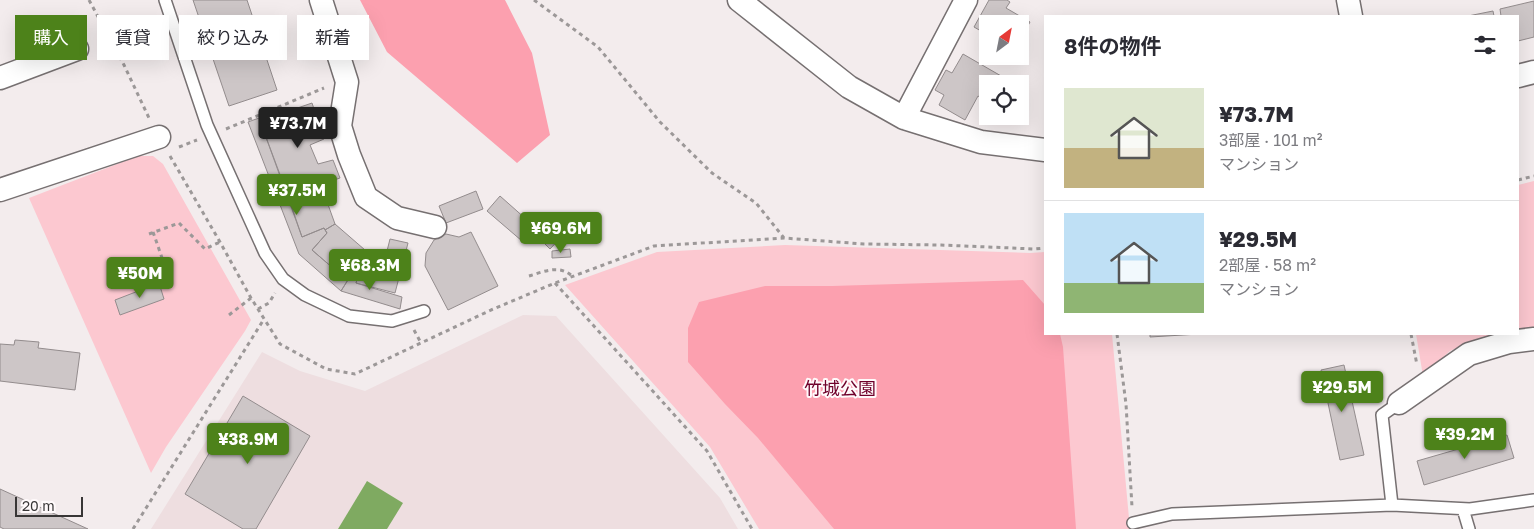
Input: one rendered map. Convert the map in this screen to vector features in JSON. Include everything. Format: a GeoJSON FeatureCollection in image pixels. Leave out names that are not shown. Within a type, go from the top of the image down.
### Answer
{"type":"FeatureCollection","features":[{"type":"Feature","properties":{"kind":"street"},"geometry":{"type":"LineString","coordinates":[[321,0],[346,80],[340,126],[349,155],[366,197],[397,218],[435,227]]}},
{"type":"Feature","properties":{"kind":"street"},"geometry":{"type":"LineString","coordinates":[[739,0],[848,87],[904,118],[981,142],[1044,150]]}},
{"type":"Feature","properties":{"kind":"street"},"geometry":{"type":"LineString","coordinates":[[904,118],[966,0]]}},
{"type":"Feature","properties":{"kind":"street"},"geometry":{"type":"LineString","coordinates":[[1348,0],[1351,15]]}},
{"type":"Feature","properties":{"kind":"street"},"geometry":{"type":"LineString","coordinates":[[0,78],[46,60]]}},
{"type":"Feature","properties":{"kind":"street"},"geometry":{"type":"LineString","coordinates":[[1519,76],[1534,72]]}},
{"type":"Feature","properties":{"kind":"street"},"geometry":{"type":"LineString","coordinates":[[0,190],[159,137]]}},
{"type":"Feature","properties":{"kind":"street"},"geometry":{"type":"LineString","coordinates":[[1399,403],[1468,354],[1509,342],[1534,339]]}},
{"type":"Feature","properties":{"kind":"lane"},"geometry":{"type":"LineString","coordinates":[[165,0],[211,134],[265,253],[283,279],[305,295],[349,316],[392,321],[424,311]]}},
{"type":"Feature","properties":{"kind":"lane"},"geometry":{"type":"LineString","coordinates":[[1392,505],[1382,415],[1399,403]]}},
{"type":"Feature","properties":{"kind":"lane"},"geometry":{"type":"LineString","coordinates":[[1133,523],[1172,514],[1392,505],[1463,509],[1534,500]]}},
{"type":"Feature","properties":{"kind":"lane"},"geometry":{"type":"LineString","coordinates":[[1463,509],[1469,529]]}},
{"type":"Feature","properties":{"kind":"path"},"geometry":{"type":"LineString","coordinates":[[89,0],[124,65],[159,137]]}},
{"type":"Feature","properties":{"kind":"path"},"geometry":{"type":"LineString","coordinates":[[534,0],[598,47],[660,122],[712,173],[756,203],[784,238]]}},
{"type":"Feature","properties":{"kind":"path"},"geometry":{"type":"LineString","coordinates":[[133,529],[264,319],[167,153],[346,80]]}},
{"type":"Feature","properties":{"kind":"path"},"geometry":{"type":"LineString","coordinates":[[1519,180],[1534,176]]}},
{"type":"Feature","properties":{"kind":"path"},"geometry":{"type":"LineString","coordinates":[[168,275],[151,233],[179,223],[204,249],[220,242]]}},
{"type":"Feature","properties":{"kind":"path"},"geometry":{"type":"LineString","coordinates":[[752,529],[707,451],[555,282],[654,246],[784,238],[864,244],[1044,248]]}},
{"type":"Feature","properties":{"kind":"path"},"geometry":{"type":"LineString","coordinates":[[529,276],[554,269],[573,276]]}},
{"type":"Feature","properties":{"kind":"path"},"geometry":{"type":"LineString","coordinates":[[230,315],[251,298]]}},
{"type":"Feature","properties":{"kind":"path"},"geometry":{"type":"LineString","coordinates":[[258,309],[269,303]]}},
{"type":"Feature","properties":{"kind":"path"},"geometry":{"type":"LineString","coordinates":[[1117,335],[1126,404],[1133,523]]}},
{"type":"Feature","properties":{"kind":"shaded area"},"geometry":{"type":"Polygon","coordinates":[[[523,315],[556,316],[720,498],[738,529],[151,529],[262,352],[300,371],[365,391],[523,315]]]}},
{"type":"Feature","properties":{"kind":"shaded area"},"geometry":{"type":"Polygon","coordinates":[[[367,481],[403,503],[387,529],[338,529],[367,481]]]}},
{"type":"Feature","properties":{"kind":"green space"},"geometry":{"type":"Polygon","coordinates":[[[360,0],[505,0],[532,53],[550,135],[517,163],[387,52],[360,0]]]}},
{"type":"Feature","properties":{"kind":"green space"},"geometry":{"type":"Polygon","coordinates":[[[138,156],[153,156],[163,164],[251,320],[166,447],[151,473],[29,198],[138,156]]]}},
{"type":"Feature","properties":{"kind":"green space"},"geometry":{"type":"Polygon","coordinates":[[[1534,181],[1534,330],[1519,332],[1519,185],[1534,181]]]}},
{"type":"Feature","properties":{"kind":"green space","name":"竹城公園"},"geometry":{"type":"Polygon","coordinates":[[[785,245],[1044,252],[1044,335],[1112,335],[1130,529],[759,529],[710,447],[565,285],[657,252],[785,245]]]}},
{"type":"Feature","properties":{"kind":"green space","name":"竹城公園"},"geometry":{"type":"Polygon","coordinates":[[[1023,280],[1044,304],[1044,335],[1060,335],[1063,347],[1076,529],[834,529],[758,438],[688,362],[688,328],[699,302],[765,286],[832,286],[1023,280]]]}},
{"type":"Feature","properties":{"kind":"green space"},"geometry":{"type":"Polygon","coordinates":[[[1416,335],[1500,335],[1476,339],[1450,351],[1423,376],[1416,335]]]}},
{"type":"Feature","properties":{"kind":"building"},"geometry":{"type":"Polygon","coordinates":[[[193,0],[247,0],[252,15],[198,15],[193,0]]]}},
{"type":"Feature","properties":{"kind":"building"},"geometry":{"type":"Polygon","coordinates":[[[989,0],[1007,0],[1010,2],[1006,8],[1018,15],[981,15],[989,0]]]}},
{"type":"Feature","properties":{"kind":"building"},"geometry":{"type":"Polygon","coordinates":[[[1534,1],[1534,37],[1519,41],[1519,15],[1501,15],[1500,9],[1534,1]]]}},
{"type":"Feature","properties":{"kind":"building"},"geometry":{"type":"Polygon","coordinates":[[[1493,11],[1494,15],[1473,15],[1493,11]]]}},
{"type":"Feature","properties":{"kind":"building"},"geometry":{"type":"Polygon","coordinates":[[[979,18],[979,30],[974,27],[979,18]]]}},
{"type":"Feature","properties":{"kind":"building"},"geometry":{"type":"Polygon","coordinates":[[[963,54],[979,65],[999,75],[979,75],[979,97],[965,120],[939,105],[944,95],[935,90],[946,70],[952,73],[963,54]]]}},
{"type":"Feature","properties":{"kind":"building"},"geometry":{"type":"Polygon","coordinates":[[[213,60],[267,60],[277,90],[229,106],[213,60]]]}},
{"type":"Feature","properties":{"kind":"building"},"geometry":{"type":"Polygon","coordinates":[[[312,103],[324,139],[310,145],[318,164],[333,160],[340,178],[288,196],[260,121],[312,103]]]}},
{"type":"Feature","properties":{"kind":"building"},"geometry":{"type":"Polygon","coordinates":[[[259,118],[302,237],[324,228],[327,233],[312,250],[341,275],[358,258],[361,259],[341,291],[299,254],[248,122],[259,118]]]}},
{"type":"Feature","properties":{"kind":"building"},"geometry":{"type":"Polygon","coordinates":[[[321,185],[335,224],[325,230],[324,228],[302,237],[288,196],[321,185]]]}},
{"type":"Feature","properties":{"kind":"building"},"geometry":{"type":"Polygon","coordinates":[[[476,191],[483,209],[446,223],[439,206],[476,191]]]}},
{"type":"Feature","properties":{"kind":"building"},"geometry":{"type":"Polygon","coordinates":[[[500,196],[535,227],[522,241],[487,211],[500,196]]]}},
{"type":"Feature","properties":{"kind":"building"},"geometry":{"type":"Polygon","coordinates":[[[547,218],[564,234],[550,249],[533,232],[547,218]]]}},
{"type":"Feature","properties":{"kind":"building"},"geometry":{"type":"Polygon","coordinates":[[[335,224],[365,250],[361,259],[358,258],[341,275],[312,250],[327,233],[325,230],[335,224]]]}},
{"type":"Feature","properties":{"kind":"building"},"geometry":{"type":"Polygon","coordinates":[[[471,232],[498,286],[448,310],[425,266],[426,253],[434,240],[446,234],[459,237],[471,232]]]}},
{"type":"Feature","properties":{"kind":"building"},"geometry":{"type":"Polygon","coordinates":[[[390,239],[408,243],[395,293],[356,283],[365,250],[386,255],[390,239]]]}},
{"type":"Feature","properties":{"kind":"building"},"geometry":{"type":"Polygon","coordinates":[[[570,249],[571,257],[552,258],[552,251],[570,249]]]}},
{"type":"Feature","properties":{"kind":"building"},"geometry":{"type":"Polygon","coordinates":[[[361,259],[363,260],[356,283],[402,297],[400,309],[341,291],[361,259]]]}},
{"type":"Feature","properties":{"kind":"building"},"geometry":{"type":"Polygon","coordinates":[[[159,283],[164,299],[120,315],[115,300],[159,283]]]}},
{"type":"Feature","properties":{"kind":"building"},"geometry":{"type":"Polygon","coordinates":[[[1150,335],[1183,335],[1150,337],[1150,335]]]}},
{"type":"Feature","properties":{"kind":"building"},"geometry":{"type":"Polygon","coordinates":[[[15,340],[39,342],[38,348],[80,353],[75,390],[0,381],[0,344],[14,345],[15,340]]]}},
{"type":"Feature","properties":{"kind":"building"},"geometry":{"type":"Polygon","coordinates":[[[1344,365],[1364,455],[1340,460],[1321,370],[1344,365]]]}},
{"type":"Feature","properties":{"kind":"building"},"geometry":{"type":"Polygon","coordinates":[[[243,396],[310,436],[256,529],[243,529],[185,494],[243,396]]]}},
{"type":"Feature","properties":{"kind":"building"},"geometry":{"type":"Polygon","coordinates":[[[1507,435],[1514,458],[1424,485],[1417,461],[1507,435]]]}},
{"type":"Feature","properties":{"kind":"building"},"geometry":{"type":"Polygon","coordinates":[[[0,489],[88,529],[4,529],[0,527],[0,489]]]}}]}
